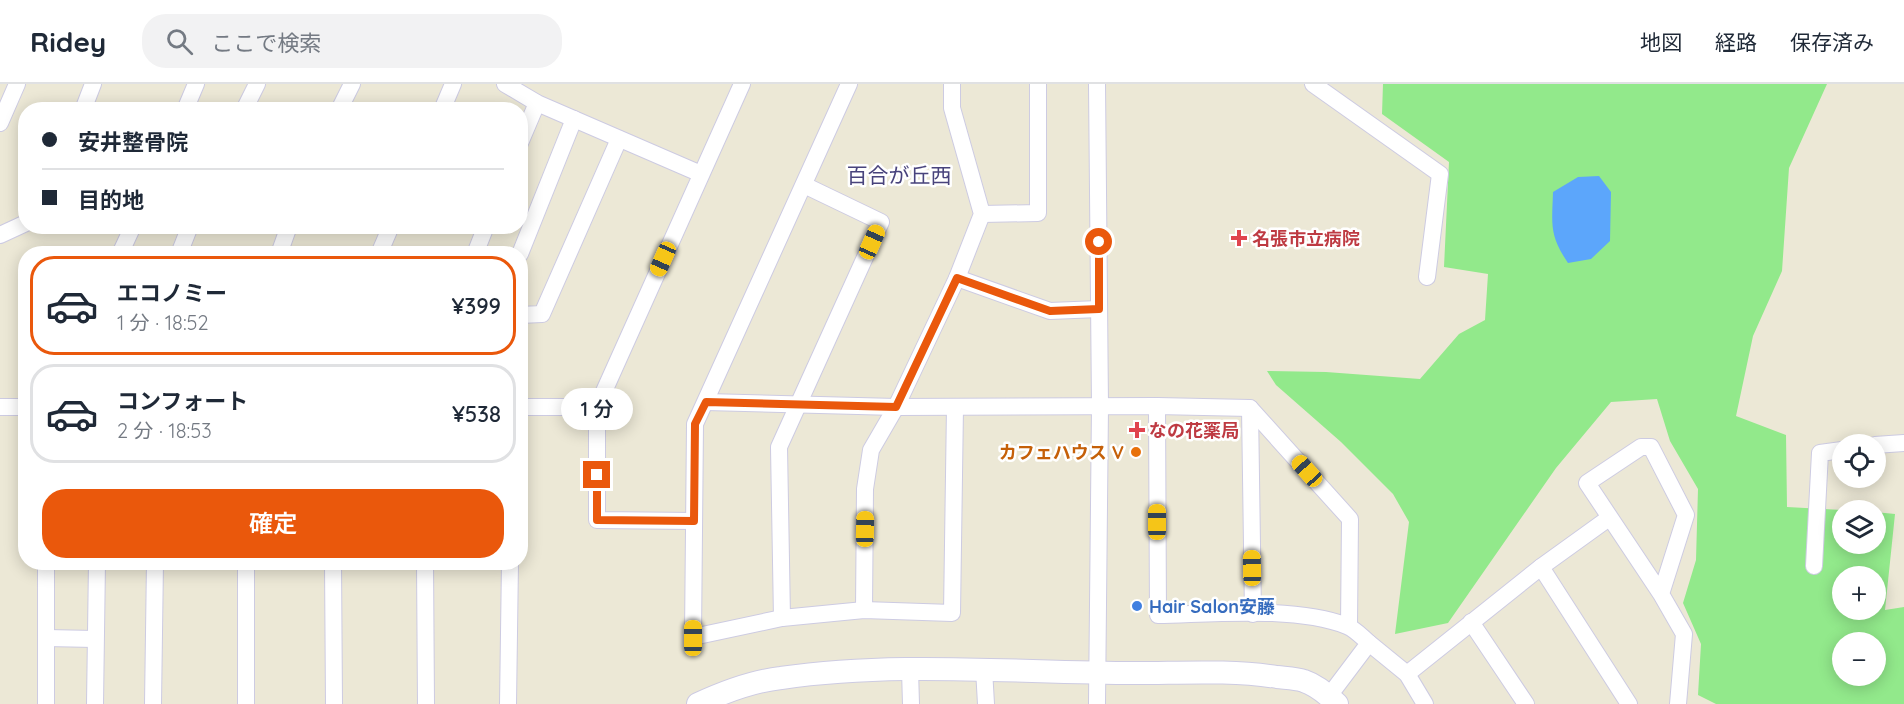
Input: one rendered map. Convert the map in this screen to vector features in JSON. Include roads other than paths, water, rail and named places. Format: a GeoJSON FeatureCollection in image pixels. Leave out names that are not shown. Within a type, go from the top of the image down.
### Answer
{"type":"FeatureCollection","features":[{"type":"Feature","properties":{"kind":"street"},"geometry":{"type":"LineString","coordinates":[[0,123],[17,84]]}},
{"type":"Feature","properties":{"kind":"street"},"geometry":{"type":"LineString","coordinates":[[86,102],[93,84]]}},
{"type":"Feature","properties":{"kind":"street"},"geometry":{"type":"LineString","coordinates":[[188,102],[196,84]]}},
{"type":"Feature","properties":{"kind":"street"},"geometry":{"type":"LineString","coordinates":[[248,102],[257,84]]}},
{"type":"Feature","properties":{"kind":"street"},"geometry":{"type":"LineString","coordinates":[[343,102],[352,84]]}},
{"type":"Feature","properties":{"kind":"street"},"geometry":{"type":"LineString","coordinates":[[445,102],[453,84]]}},
{"type":"Feature","properties":{"kind":"street"},"geometry":{"type":"LineString","coordinates":[[505,84],[537,103],[701,174]]}},
{"type":"Feature","properties":{"kind":"street"},"geometry":{"type":"LineString","coordinates":[[694,521],[597,520],[597,407],[742,84]]}},
{"type":"Feature","properties":{"kind":"street"},"geometry":{"type":"LineString","coordinates":[[849,84],[695,424],[693,638],[782,618],[864,610],[952,613],[955,407]]}},
{"type":"Feature","properties":{"kind":"street"},"geometry":{"type":"LineString","coordinates":[[864,610],[865,489],[870,450],[896,407],[957,278],[982,214],[952,108],[952,84]]}},
{"type":"Feature","properties":{"kind":"street"},"geometry":{"type":"LineString","coordinates":[[982,214],[1038,213],[1038,84]]}},
{"type":"Feature","properties":{"kind":"street"},"geometry":{"type":"LineString","coordinates":[[1097,84],[1100,406],[1097,704]]}},
{"type":"Feature","properties":{"kind":"street"},"geometry":{"type":"LineString","coordinates":[[1313,84],[1440,174],[1427,277]]}},
{"type":"Feature","properties":{"kind":"street"},"geometry":{"type":"LineString","coordinates":[[528,124],[537,103]]}},
{"type":"Feature","properties":{"kind":"street"},"geometry":{"type":"LineString","coordinates":[[528,234],[574,119]]}},
{"type":"Feature","properties":{"kind":"street"},"geometry":{"type":"LineString","coordinates":[[528,315],[542,314],[619,139]]}},
{"type":"Feature","properties":{"kind":"street"},"geometry":{"type":"LineString","coordinates":[[782,618],[779,447],[881,222],[804,185]]}},
{"type":"Feature","properties":{"kind":"street"},"geometry":{"type":"LineString","coordinates":[[0,235],[18,227]]}},
{"type":"Feature","properties":{"kind":"street"},"geometry":{"type":"LineString","coordinates":[[957,278],[1050,311],[1099,309]]}},
{"type":"Feature","properties":{"kind":"street"},"geometry":{"type":"LineString","coordinates":[[706,402],[896,407],[1250,408],[1350,519],[1349,626]]}},
{"type":"Feature","properties":{"kind":"street"},"geometry":{"type":"LineString","coordinates":[[1157,406],[1158,615],[1312,616],[1349,626],[1407,674],[1425,704]]}},
{"type":"Feature","properties":{"kind":"street"},"geometry":{"type":"LineString","coordinates":[[0,407],[18,407]]}},
{"type":"Feature","properties":{"kind":"street"},"geometry":{"type":"LineString","coordinates":[[528,407],[597,407]]}},
{"type":"Feature","properties":{"kind":"street"},"geometry":{"type":"LineString","coordinates":[[1250,408],[1253,614]]}},
{"type":"Feature","properties":{"kind":"street"},"geometry":{"type":"LineString","coordinates":[[1886,444],[1904,443]]}},
{"type":"Feature","properties":{"kind":"street"},"geometry":{"type":"LineString","coordinates":[[1661,594],[1686,515],[1651,447],[1641,447],[1587,483],[1661,594],[1684,634],[1678,704]]}},
{"type":"Feature","properties":{"kind":"street"},"geometry":{"type":"LineString","coordinates":[[1814,566],[1820,453],[1832,451]]}},
{"type":"Feature","properties":{"kind":"street"},"geometry":{"type":"LineString","coordinates":[[1407,674],[1541,567],[1609,518]]}},
{"type":"Feature","properties":{"kind":"street"},"geometry":{"type":"LineString","coordinates":[[1541,567],[1629,704]]}},
{"type":"Feature","properties":{"kind":"street"},"geometry":{"type":"LineString","coordinates":[[46,570],[46,704]]}},
{"type":"Feature","properties":{"kind":"street"},"geometry":{"type":"LineString","coordinates":[[95,704],[97,570]]}},
{"type":"Feature","properties":{"kind":"street"},"geometry":{"type":"LineString","coordinates":[[153,704],[155,570]]}},
{"type":"Feature","properties":{"kind":"street"},"geometry":{"type":"LineString","coordinates":[[246,570],[246,704]]}},
{"type":"Feature","properties":{"kind":"street"},"geometry":{"type":"LineString","coordinates":[[333,570],[334,704]]}},
{"type":"Feature","properties":{"kind":"street"},"geometry":{"type":"LineString","coordinates":[[425,570],[426,704]]}},
{"type":"Feature","properties":{"kind":"street"},"geometry":{"type":"LineString","coordinates":[[508,704],[510,570]]}},
{"type":"Feature","properties":{"kind":"street"},"geometry":{"type":"LineString","coordinates":[[1471,622],[1526,704]]}},
{"type":"Feature","properties":{"kind":"street"},"geometry":{"type":"LineString","coordinates":[[46,638],[95,639]]}},
{"type":"Feature","properties":{"kind":"street"},"geometry":{"type":"LineString","coordinates":[[698,704],[719,694],[778,678],[819,673],[984,669],[1097,673],[1258,674],[1303,680],[1333,700],[1369,642]]}},
{"type":"Feature","properties":{"kind":"street"},"geometry":{"type":"LineString","coordinates":[[984,669],[986,704]]}},
{"type":"Feature","properties":{"kind":"street"},"geometry":{"type":"LineString","coordinates":[[910,670],[911,704]]}},
{"type":"Feature","properties":{"kind":"water"},"geometry":{"type":"Polygon","coordinates":[[[1599,176],[1611,192],[1610,241],[1591,259],[1568,263],[1558,245],[1553,229],[1553,192],[1578,177],[1599,176]]]}},
{"type":"Feature","properties":{"kind":"place","name":"名張市立病院"},"geometry":{"type":"Point","coordinates":[1239,238]}},
{"type":"Feature","properties":{"kind":"place","name":"なの花薬局"},"geometry":{"type":"Point","coordinates":[1137,430]}},
{"type":"Feature","properties":{"kind":"place","name":"カフェハウス V"},"geometry":{"type":"Point","coordinates":[1136,452]}},
{"type":"Feature","properties":{"kind":"place","name":"Hair Salon安藤"},"geometry":{"type":"Point","coordinates":[1137,606]}},
{"type":"Feature","properties":{"kind":"district","name":"百合が丘西"},"geometry":{"type":"Point","coordinates":[899,175]}}]}
